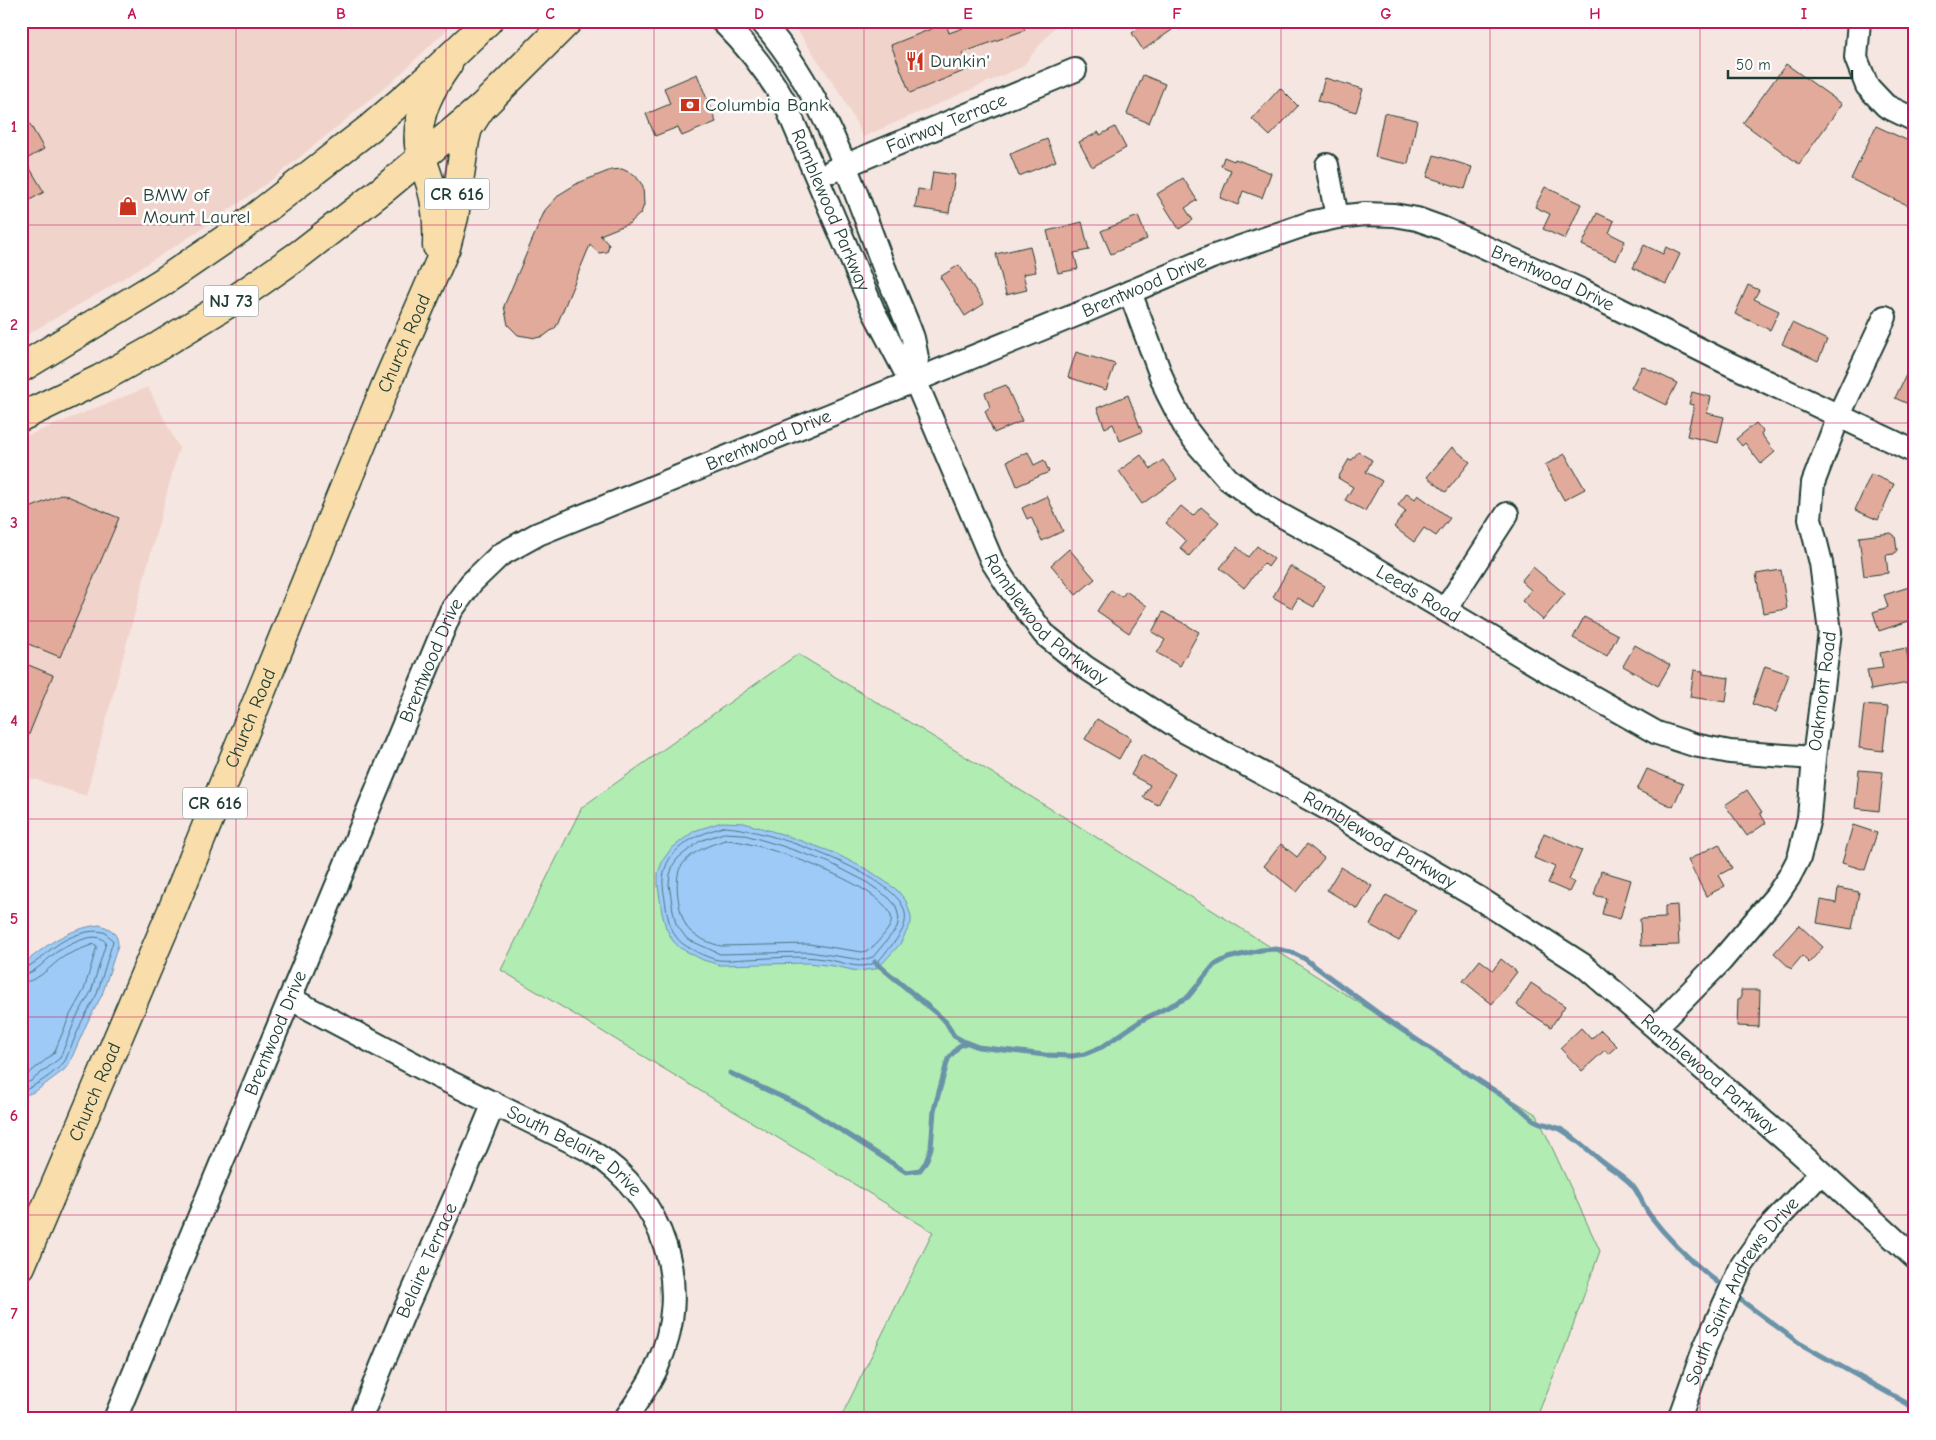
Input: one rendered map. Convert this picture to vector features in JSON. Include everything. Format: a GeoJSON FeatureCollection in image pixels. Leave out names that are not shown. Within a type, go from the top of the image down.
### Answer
{"type":"FeatureCollection","features":[{"type":"Feature","properties":{"kind":"main road","name":"NJ 73"},"geometry":{"type":"LineString","coordinates":[[21,368],[162,283],[237,231],[370,128],[488,21]]}},
{"type":"Feature","properties":{"kind":"main road","name":"NJ 73"},"geometry":{"type":"LineString","coordinates":[[21,417],[130,362],[237,298],[300,254],[481,108],[568,21]]}},
{"type":"Feature","properties":{"kind":"main road","name":"Church Road"},"geometry":{"type":"LineString","coordinates":[[432,281],[437,250],[437,216],[431,186],[419,146],[421,118],[432,88],[456,52]]}},
{"type":"Feature","properties":{"kind":"main road","name":"Church Road"},"geometry":{"type":"LineString","coordinates":[[21,1266],[173,908],[381,396],[446,247],[454,217],[464,140],[468,128],[481,108]]}},
{"type":"Feature","properties":{"kind":"street","name":"Ramblewood Parkway"},"geometry":{"type":"LineString","coordinates":[[722,21],[751,52],[772,80],[785,103],[884,332],[905,371],[915,380],[992,560],[1008,586],[1044,634],[1085,667],[1182,730],[1330,810],[1361,830],[1477,896],[1583,965],[1656,1027],[1915,1258]]}},
{"type":"Feature","properties":{"kind":"street","name":"Ramblewood Parkway"},"geometry":{"type":"LineString","coordinates":[[761,21],[800,74],[829,128],[845,165],[913,338],[917,358],[915,380]]}},
{"type":"Feature","properties":{"kind":"street"},"geometry":{"type":"LineString","coordinates":[[1860,21],[1856,58],[1867,86],[1886,106],[1915,120]]}},
{"type":"Feature","properties":{"kind":"street","name":"Fairway Terrace"},"geometry":{"type":"LineString","coordinates":[[817,177],[1075,70]]}},
{"type":"Feature","properties":{"kind":"street"},"geometry":{"type":"LineString","coordinates":[[1327,165],[1337,217]]}},
{"type":"Feature","properties":{"kind":"street","name":"Brentwood Drive"},"geometry":{"type":"LineString","coordinates":[[115,1419],[451,611],[471,583],[500,555],[538,534],[1204,261],[1283,231],[1337,217],[1365,214],[1394,215],[1442,228],[1581,290],[1717,358],[1915,452]]}},
{"type":"Feature","properties":{"kind":"street","name":"Leeds Road"},"geometry":{"type":"LineString","coordinates":[[1130,292],[1155,362],[1176,411],[1198,446],[1228,479],[1266,507],[1327,540],[1471,627],[1638,723],[1676,740],[1730,752],[1814,758]]}},
{"type":"Feature","properties":{"kind":"street","name":"Oakmont Road"},"geometry":{"type":"LineString","coordinates":[[1656,1027],[1721,961],[1777,895],[1799,858],[1809,818],[1814,758],[1830,632],[1821,564],[1810,519],[1813,483],[1839,415],[1885,318]]}},
{"type":"Feature","properties":{"kind":"street"},"geometry":{"type":"LineString","coordinates":[[1445,610],[1507,514]]}},
{"type":"Feature","properties":{"kind":"street","name":"South Belaire Drive"},"geometry":{"type":"LineString","coordinates":[[291,998],[437,1076],[573,1141],[610,1163],[640,1194],[662,1233],[672,1276],[673,1298],[670,1321],[658,1365],[647,1387],[626,1419]]}},
{"type":"Feature","properties":{"kind":"street","name":"Belaire Terrace"},"geometry":{"type":"LineString","coordinates":[[360,1419],[494,1103]]}},
{"type":"Feature","properties":{"kind":"street","name":"South Saint Andrews Drive"},"geometry":{"type":"LineString","coordinates":[[1679,1419],[1704,1349],[1742,1265],[1767,1230],[1821,1173]]}},
{"type":"Feature","properties":{"kind":"shaded area","name":"BMW of Mount Laurel"},"geometry":{"type":"Polygon","coordinates":[[[21,21],[456,21],[393,81],[273,179],[196,233],[103,291],[21,338],[21,21]]]}},
{"type":"Feature","properties":{"kind":"shaded area"},"geometry":{"type":"Polygon","coordinates":[[[791,21],[1055,21],[1056,25],[1022,67],[863,137],[842,96],[791,21]]]}},
{"type":"Feature","properties":{"kind":"shaded area"},"geometry":{"type":"Polygon","coordinates":[[[148,387],[179,448],[86,796],[21,775],[21,438],[148,387]]]}},
{"type":"Feature","properties":{"kind":"green space"},"geometry":{"type":"Polygon","coordinates":[[[798,654],[1077,825],[1537,1115],[1600,1251],[1564,1350],[1536,1419],[840,1419],[933,1232],[501,970],[582,807],[798,654]]]}},
{"type":"Feature","properties":{"kind":"water"},"geometry":{"type":"Polygon","coordinates":[[[722,822],[744,823],[785,835],[832,852],[870,871],[897,890],[906,901],[911,916],[911,923],[900,944],[880,966],[875,969],[857,971],[808,963],[720,965],[703,960],[680,948],[673,941],[666,928],[662,913],[658,873],[663,860],[671,849],[694,831],[722,822]]]}},
{"type":"Feature","properties":{"kind":"water"},"geometry":{"type":"Polygon","coordinates":[[[100,925],[113,932],[118,941],[102,995],[69,1064],[36,1091],[21,1097],[21,964],[65,935],[82,928],[100,925]]]}},
{"type":"Feature","properties":{"kind":"building"},"geometry":{"type":"Polygon","coordinates":[[[960,21],[1020,21],[1025,30],[962,53],[969,69],[910,93],[891,45],[946,23],[949,33],[963,28],[960,21]]]}},
{"type":"Feature","properties":{"kind":"building"},"geometry":{"type":"Polygon","coordinates":[[[1145,21],[1166,21],[1172,30],[1143,50],[1132,33],[1146,23],[1145,21]]]}},
{"type":"Feature","properties":{"kind":"building"},"geometry":{"type":"Polygon","coordinates":[[[1786,64],[1842,104],[1799,164],[1743,123],[1786,64]]]}},
{"type":"Feature","properties":{"kind":"building"},"geometry":{"type":"Polygon","coordinates":[[[1915,70],[1915,90],[1907,86],[1915,70]]]}},
{"type":"Feature","properties":{"kind":"building"},"geometry":{"type":"Polygon","coordinates":[[[697,74],[716,122],[682,136],[678,127],[655,136],[646,114],[670,104],[664,88],[697,74]]]}},
{"type":"Feature","properties":{"kind":"building"},"geometry":{"type":"Polygon","coordinates":[[[1143,75],[1165,84],[1149,123],[1127,114],[1143,75]]]}},
{"type":"Feature","properties":{"kind":"building"},"geometry":{"type":"Polygon","coordinates":[[[1325,78],[1363,89],[1356,112],[1318,101],[1325,78]]]}},
{"type":"Feature","properties":{"kind":"building"},"geometry":{"type":"Polygon","coordinates":[[[1280,88],[1298,106],[1270,136],[1252,119],[1280,88]]]}},
{"type":"Feature","properties":{"kind":"building"},"geometry":{"type":"Polygon","coordinates":[[[23,112],[44,149],[25,160],[44,192],[21,205],[21,113],[23,112]]]}},
{"type":"Feature","properties":{"kind":"building"},"geometry":{"type":"Polygon","coordinates":[[[1384,113],[1417,120],[1408,164],[1375,157],[1384,113]]]}},
{"type":"Feature","properties":{"kind":"building"},"geometry":{"type":"Polygon","coordinates":[[[1876,126],[1915,144],[1915,209],[1851,179],[1876,126]]]}},
{"type":"Feature","properties":{"kind":"building"},"geometry":{"type":"Polygon","coordinates":[[[1115,127],[1126,148],[1092,167],[1079,142],[1099,132],[1100,135],[1115,127]]]}},
{"type":"Feature","properties":{"kind":"building"},"geometry":{"type":"Polygon","coordinates":[[[1047,139],[1056,161],[1019,176],[1010,154],[1047,139]]]}},
{"type":"Feature","properties":{"kind":"building"},"geometry":{"type":"Polygon","coordinates":[[[1434,155],[1472,167],[1465,189],[1427,177],[1434,155]]]}},
{"type":"Feature","properties":{"kind":"building"},"geometry":{"type":"Polygon","coordinates":[[[1224,157],[1234,161],[1235,159],[1271,173],[1262,198],[1243,191],[1238,205],[1220,198],[1231,170],[1221,166],[1224,157]]]}},
{"type":"Feature","properties":{"kind":"building"},"geometry":{"type":"Polygon","coordinates":[[[622,169],[635,175],[643,186],[644,205],[641,213],[630,223],[600,235],[609,245],[607,252],[599,253],[590,245],[556,327],[544,336],[536,338],[518,335],[508,325],[504,306],[545,210],[560,194],[578,183],[611,170],[622,169]]]}},
{"type":"Feature","properties":{"kind":"building"},"geometry":{"type":"Polygon","coordinates":[[[933,172],[955,175],[949,213],[915,208],[918,189],[930,191],[933,172]]]}},
{"type":"Feature","properties":{"kind":"building"},"geometry":{"type":"Polygon","coordinates":[[[1183,178],[1197,200],[1185,208],[1193,220],[1179,229],[1157,194],[1183,178]]]}},
{"type":"Feature","properties":{"kind":"building"},"geometry":{"type":"Polygon","coordinates":[[[1545,187],[1581,204],[1565,239],[1543,229],[1550,214],[1535,207],[1545,187]]]}},
{"type":"Feature","properties":{"kind":"building"},"geometry":{"type":"Polygon","coordinates":[[[1597,213],[1614,221],[1609,233],[1625,241],[1616,261],[1582,245],[1597,213]]]}},
{"type":"Feature","properties":{"kind":"building"},"geometry":{"type":"Polygon","coordinates":[[[1138,216],[1147,239],[1111,254],[1101,231],[1138,216]]]}},
{"type":"Feature","properties":{"kind":"building"},"geometry":{"type":"Polygon","coordinates":[[[1082,222],[1089,250],[1074,253],[1078,269],[1058,273],[1047,231],[1082,222]]]}},
{"type":"Feature","properties":{"kind":"building"},"geometry":{"type":"Polygon","coordinates":[[[1644,245],[1663,254],[1666,247],[1680,254],[1666,284],[1633,268],[1644,245]]]}},
{"type":"Feature","properties":{"kind":"building"},"geometry":{"type":"Polygon","coordinates":[[[1030,246],[1036,272],[1023,274],[1027,290],[1006,295],[996,254],[1030,246]]]}},
{"type":"Feature","properties":{"kind":"building"},"geometry":{"type":"Polygon","coordinates":[[[959,265],[984,304],[965,316],[940,277],[959,265]]]}},
{"type":"Feature","properties":{"kind":"building"},"geometry":{"type":"Polygon","coordinates":[[[1748,285],[1759,290],[1754,299],[1779,311],[1770,330],[1735,314],[1748,285]]]}},
{"type":"Feature","properties":{"kind":"building"},"geometry":{"type":"Polygon","coordinates":[[[1792,323],[1827,340],[1818,361],[1782,344],[1792,323]]]}},
{"type":"Feature","properties":{"kind":"building"},"geometry":{"type":"Polygon","coordinates":[[[1076,352],[1115,364],[1106,390],[1068,377],[1076,352]]]}},
{"type":"Feature","properties":{"kind":"building"},"geometry":{"type":"Polygon","coordinates":[[[1642,366],[1677,383],[1666,405],[1631,388],[1642,366]]]}},
{"type":"Feature","properties":{"kind":"building"},"geometry":{"type":"Polygon","coordinates":[[[1906,375],[1915,380],[1915,407],[1895,398],[1906,375]]]}},
{"type":"Feature","properties":{"kind":"building"},"geometry":{"type":"Polygon","coordinates":[[[1006,385],[1022,421],[994,433],[985,411],[990,407],[985,393],[1006,385]]]}},
{"type":"Feature","properties":{"kind":"building"},"geometry":{"type":"Polygon","coordinates":[[[1692,392],[1711,397],[1707,413],[1724,417],[1718,443],[1687,436],[1694,405],[1689,404],[1692,392]]]}},
{"type":"Feature","properties":{"kind":"building"},"geometry":{"type":"Polygon","coordinates":[[[1128,395],[1142,432],[1120,441],[1113,424],[1105,428],[1097,408],[1128,395]]]}},
{"type":"Feature","properties":{"kind":"building"},"geometry":{"type":"Polygon","coordinates":[[[1756,423],[1763,431],[1761,434],[1775,452],[1761,464],[1745,443],[1742,446],[1736,439],[1756,423]]]}},
{"type":"Feature","properties":{"kind":"building"},"geometry":{"type":"Polygon","coordinates":[[[1452,447],[1470,462],[1446,492],[1427,477],[1452,447]]]}},
{"type":"Feature","properties":{"kind":"building"},"geometry":{"type":"Polygon","coordinates":[[[1028,452],[1034,465],[1044,460],[1049,472],[1017,486],[1007,461],[1028,452]]]}},
{"type":"Feature","properties":{"kind":"building"},"geometry":{"type":"Polygon","coordinates":[[[1358,452],[1372,460],[1366,472],[1382,481],[1365,511],[1345,500],[1353,487],[1338,478],[1349,459],[1352,460],[1358,452]]]}},
{"type":"Feature","properties":{"kind":"building"},"geometry":{"type":"Polygon","coordinates":[[[1565,454],[1585,489],[1564,500],[1545,465],[1565,454]]]}},
{"type":"Feature","properties":{"kind":"building"},"geometry":{"type":"Polygon","coordinates":[[[1141,455],[1151,469],[1163,460],[1177,479],[1142,504],[1119,471],[1141,455]]]}},
{"type":"Feature","properties":{"kind":"building"},"geometry":{"type":"Polygon","coordinates":[[[1871,474],[1894,484],[1878,520],[1855,510],[1871,474]]]}},
{"type":"Feature","properties":{"kind":"building"},"geometry":{"type":"Polygon","coordinates":[[[1407,493],[1415,499],[1418,495],[1450,518],[1436,536],[1424,528],[1414,542],[1394,527],[1406,511],[1398,505],[1407,493]]]}},
{"type":"Feature","properties":{"kind":"building"},"geometry":{"type":"Polygon","coordinates":[[[63,494],[119,518],[60,657],[21,641],[21,518],[25,510],[63,494]]]}},
{"type":"Feature","properties":{"kind":"building"},"geometry":{"type":"Polygon","coordinates":[[[1047,496],[1063,531],[1042,541],[1031,517],[1027,519],[1022,508],[1047,496]]]}},
{"type":"Feature","properties":{"kind":"building"},"geometry":{"type":"Polygon","coordinates":[[[1181,506],[1193,516],[1201,507],[1219,522],[1189,556],[1180,548],[1186,541],[1166,523],[1181,506]]]}},
{"type":"Feature","properties":{"kind":"building"},"geometry":{"type":"Polygon","coordinates":[[[1891,533],[1895,536],[1897,550],[1894,554],[1886,555],[1888,573],[1864,576],[1859,537],[1891,533]]]}},
{"type":"Feature","properties":{"kind":"building"},"geometry":{"type":"Polygon","coordinates":[[[1257,546],[1274,559],[1268,567],[1264,563],[1244,588],[1220,568],[1237,547],[1248,557],[1257,546]]]}},
{"type":"Feature","properties":{"kind":"building"},"geometry":{"type":"Polygon","coordinates":[[[1069,549],[1095,579],[1076,595],[1051,565],[1069,549]]]}},
{"type":"Feature","properties":{"kind":"building"},"geometry":{"type":"Polygon","coordinates":[[[1290,566],[1325,586],[1314,607],[1298,598],[1292,608],[1273,597],[1290,566]]]}},
{"type":"Feature","properties":{"kind":"building"},"geometry":{"type":"Polygon","coordinates":[[[1533,567],[1565,594],[1543,620],[1522,601],[1531,590],[1521,581],[1533,567]]]}},
{"type":"Feature","properties":{"kind":"building"},"geometry":{"type":"Polygon","coordinates":[[[1781,570],[1787,609],[1763,613],[1756,574],[1781,570]]]}},
{"type":"Feature","properties":{"kind":"building"},"geometry":{"type":"Polygon","coordinates":[[[1909,587],[1915,606],[1915,619],[1879,631],[1873,612],[1888,607],[1884,595],[1909,587]]]}},
{"type":"Feature","properties":{"kind":"building"},"geometry":{"type":"Polygon","coordinates":[[[1111,590],[1122,597],[1126,591],[1147,606],[1129,633],[1097,611],[1111,590]]]}},
{"type":"Feature","properties":{"kind":"building"},"geometry":{"type":"Polygon","coordinates":[[[1163,612],[1199,632],[1180,666],[1157,653],[1165,640],[1152,632],[1163,612]]]}},
{"type":"Feature","properties":{"kind":"building"},"geometry":{"type":"Polygon","coordinates":[[[1584,617],[1618,635],[1607,656],[1573,638],[1584,617]]]}},
{"type":"Feature","properties":{"kind":"building"},"geometry":{"type":"Polygon","coordinates":[[[1635,645],[1670,665],[1658,686],[1623,666],[1635,645]]]}},
{"type":"Feature","properties":{"kind":"building"},"geometry":{"type":"Polygon","coordinates":[[[1906,648],[1913,682],[1871,690],[1867,670],[1883,668],[1880,653],[1906,648]]]}},
{"type":"Feature","properties":{"kind":"building"},"geometry":{"type":"Polygon","coordinates":[[[21,662],[53,675],[23,749],[21,748],[21,662]]]}},
{"type":"Feature","properties":{"kind":"building"},"geometry":{"type":"Polygon","coordinates":[[[1765,666],[1789,674],[1776,712],[1752,704],[1765,666]]]}},
{"type":"Feature","properties":{"kind":"building"},"geometry":{"type":"Polygon","coordinates":[[[1694,670],[1703,671],[1703,674],[1729,678],[1726,702],[1690,697],[1694,670]]]}},
{"type":"Feature","properties":{"kind":"building"},"geometry":{"type":"Polygon","coordinates":[[[1864,705],[1888,707],[1883,751],[1859,748],[1864,705]]]}},
{"type":"Feature","properties":{"kind":"building"},"geometry":{"type":"Polygon","coordinates":[[[1097,719],[1131,738],[1119,759],[1085,739],[1097,719]]]}},
{"type":"Feature","properties":{"kind":"building"},"geometry":{"type":"Polygon","coordinates":[[[1142,755],[1175,774],[1158,805],[1143,797],[1150,785],[1131,775],[1142,755]]]}},
{"type":"Feature","properties":{"kind":"building"},"geometry":{"type":"Polygon","coordinates":[[[1647,769],[1683,784],[1673,807],[1637,790],[1647,769]]]}},
{"type":"Feature","properties":{"kind":"building"},"geometry":{"type":"Polygon","coordinates":[[[1859,770],[1883,772],[1879,811],[1855,808],[1859,770]]]}},
{"type":"Feature","properties":{"kind":"building"},"geometry":{"type":"Polygon","coordinates":[[[1747,790],[1762,812],[1760,813],[1766,823],[1747,836],[1725,805],[1747,790]]]}},
{"type":"Feature","properties":{"kind":"building"},"geometry":{"type":"Polygon","coordinates":[[[1853,825],[1877,833],[1865,870],[1842,863],[1853,825]]]}},
{"type":"Feature","properties":{"kind":"building"},"geometry":{"type":"Polygon","coordinates":[[[1544,833],[1582,850],[1569,880],[1574,882],[1569,892],[1548,883],[1555,867],[1534,858],[1544,833]]]}},
{"type":"Feature","properties":{"kind":"building"},"geometry":{"type":"Polygon","coordinates":[[[1281,844],[1297,857],[1307,844],[1324,858],[1297,892],[1264,866],[1281,844]]]}},
{"type":"Feature","properties":{"kind":"building"},"geometry":{"type":"Polygon","coordinates":[[[1719,844],[1732,868],[1719,875],[1725,886],[1706,896],[1688,860],[1719,844]]]}},
{"type":"Feature","properties":{"kind":"building"},"geometry":{"type":"Polygon","coordinates":[[[1341,867],[1372,886],[1358,909],[1327,890],[1341,867]]]}},
{"type":"Feature","properties":{"kind":"building"},"geometry":{"type":"Polygon","coordinates":[[[1601,871],[1631,880],[1620,919],[1602,914],[1606,898],[1594,895],[1601,871]]]}},
{"type":"Feature","properties":{"kind":"building"},"geometry":{"type":"Polygon","coordinates":[[[1838,888],[1859,892],[1852,929],[1817,923],[1821,900],[1836,903],[1838,888]]]}},
{"type":"Feature","properties":{"kind":"building"},"geometry":{"type":"Polygon","coordinates":[[[1386,895],[1416,910],[1399,941],[1370,925],[1386,895]]]}},
{"type":"Feature","properties":{"kind":"building"},"geometry":{"type":"Polygon","coordinates":[[[1677,905],[1679,945],[1641,946],[1640,919],[1665,918],[1665,906],[1677,905]]]}},
{"type":"Feature","properties":{"kind":"building"},"geometry":{"type":"Polygon","coordinates":[[[1799,925],[1823,947],[1809,963],[1802,956],[1791,969],[1774,953],[1799,925]]]}},
{"type":"Feature","properties":{"kind":"building"},"geometry":{"type":"Polygon","coordinates":[[[1501,959],[1517,972],[1492,1004],[1463,981],[1480,960],[1493,970],[1501,959]]]}},
{"type":"Feature","properties":{"kind":"building"},"geometry":{"type":"Polygon","coordinates":[[[1531,983],[1565,1006],[1551,1027],[1517,1005],[1531,983]]]}},
{"type":"Feature","properties":{"kind":"building"},"geometry":{"type":"Polygon","coordinates":[[[1741,990],[1760,990],[1759,1027],[1737,1026],[1738,999],[1741,998],[1741,990]]]}},
{"type":"Feature","properties":{"kind":"building"},"geometry":{"type":"Polygon","coordinates":[[[1581,1028],[1591,1039],[1601,1030],[1617,1046],[1608,1054],[1605,1050],[1582,1071],[1560,1048],[1581,1028]]]}},
{"type":"Feature","properties":{"kind":"waterway"},"geometry":{"type":"LineString","coordinates":[[875,962],[936,1013],[946,1022],[954,1036],[963,1041],[978,1047],[1045,1055],[1072,1056],[1085,1054],[1102,1047],[1142,1020],[1188,997],[1214,965],[1228,958],[1261,950],[1276,949],[1291,952],[1305,959],[1393,1024],[1516,1105],[1534,1120],[1559,1128],[1573,1137],[1631,1184],[1649,1214],[1675,1244],[1704,1272],[1725,1288]]}},
{"type":"Feature","properties":{"kind":"waterway"},"geometry":{"type":"LineString","coordinates":[[730,1073],[806,1108],[906,1172],[920,1170],[926,1162],[931,1148],[934,1110],[948,1059],[959,1046],[966,1043]]}},
{"type":"Feature","properties":{"kind":"waterway"},"geometry":{"type":"LineString","coordinates":[[1734,1295],[1799,1343],[1908,1404],[1915,1410]]}},
{"type":"Feature","properties":{"kind":"place","name":"Dunkin'"},"geometry":{"type":"Point","coordinates":[915,61]}},
{"type":"Feature","properties":{"kind":"place","name":"Columbia Bank"},"geometry":{"type":"Point","coordinates":[690,105]}},
{"type":"Feature","properties":{"kind":"place","name":"BMW of Mount Laurel"},"geometry":{"type":"Point","coordinates":[128,206]}}]}
